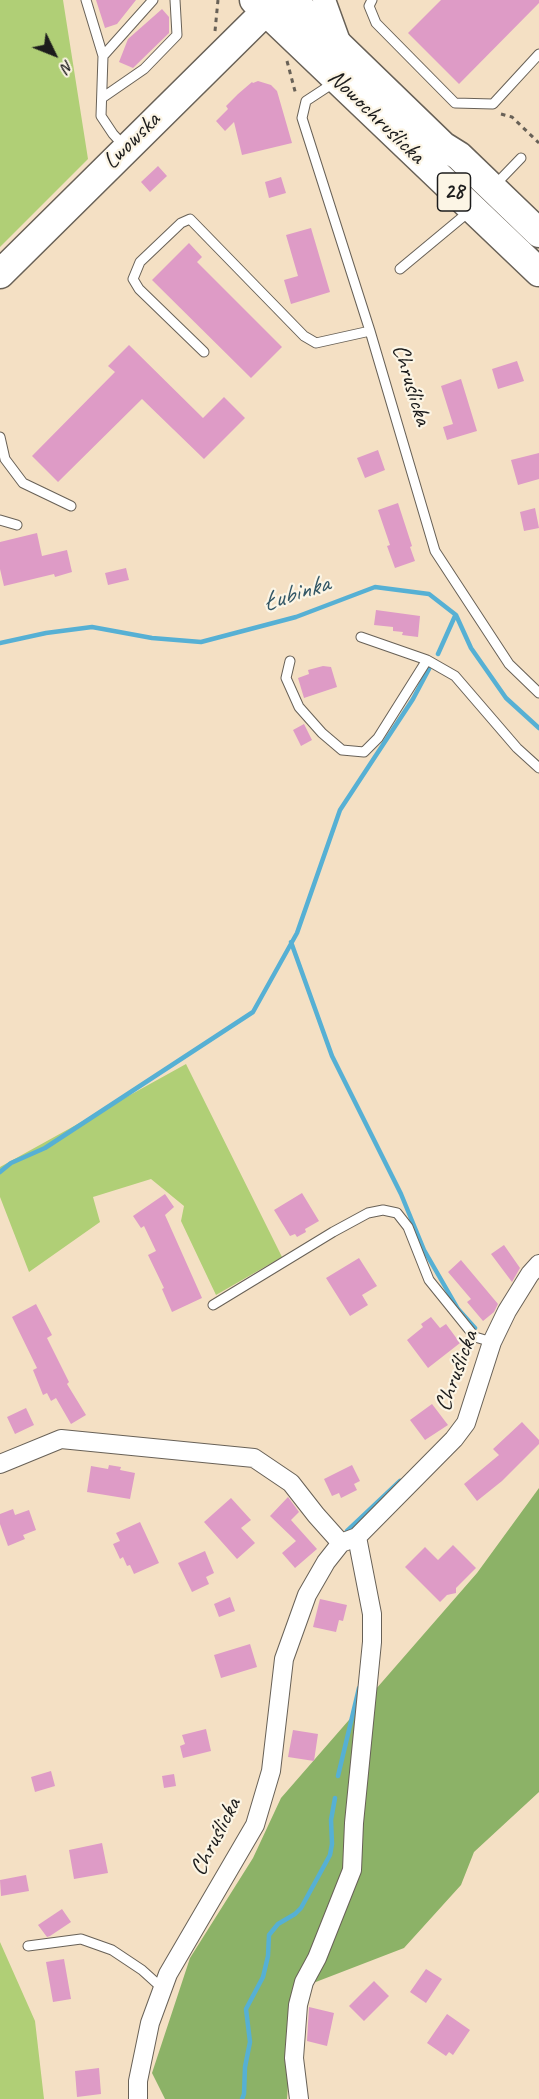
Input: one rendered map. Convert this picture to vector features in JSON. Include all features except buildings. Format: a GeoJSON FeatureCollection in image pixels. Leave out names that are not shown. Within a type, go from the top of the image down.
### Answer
{"type":"FeatureCollection","features":[{"type":"Feature","properties":{"kind":"main road","name":"Nowochruślicka"},"geometry":{"type":"LineString","coordinates":[[292,0],[443,146],[459,156],[482,198],[539,272]]}},
{"type":"Feature","properties":{"kind":"main road","name":"Nowochruślicka"},"geometry":{"type":"LineString","coordinates":[[266,4],[337,80],[482,198],[539,233]]}},
{"type":"Feature","properties":{"kind":"main road","name":"Lwowska"},"geometry":{"type":"LineString","coordinates":[[0,274],[266,4]]}},
{"type":"Feature","properties":{"kind":"street"},"geometry":{"type":"LineString","coordinates":[[324,0],[342,48]]}},
{"type":"Feature","properties":{"kind":"street","name":"Chruślicka"},"geometry":{"type":"LineString","coordinates":[[138,2099],[138,2081],[150,2023],[163,1989],[174,1964],[255,1826],[271,1771],[284,1659],[307,1595],[326,1562],[454,1439],[466,1423],[492,1342],[507,1311],[530,1274],[539,1264]]}},
{"type":"Feature","properties":{"kind":"street"},"geometry":{"type":"LineString","coordinates":[[0,1464],[61,1439],[254,1458],[291,1483],[316,1515],[349,1540],[372,1614],[372,1641],[354,1823],[352,1870],[317,1958],[304,1982],[300,1998],[294,2058],[299,2099]]}},
{"type":"Feature","properties":{"kind":"lane"},"geometry":{"type":"LineString","coordinates":[[86,0],[103,56],[101,116],[126,148]]}},
{"type":"Feature","properties":{"kind":"lane"},"geometry":{"type":"LineString","coordinates":[[103,56],[153,0]]}},
{"type":"Feature","properties":{"kind":"lane"},"geometry":{"type":"LineString","coordinates":[[102,98],[144,69],[177,35],[175,0]]}},
{"type":"Feature","properties":{"kind":"lane"},"geometry":{"type":"LineString","coordinates":[[372,0],[369,6],[376,23],[455,103],[493,104],[539,54]]}},
{"type":"Feature","properties":{"kind":"lane"},"geometry":{"type":"LineString","coordinates":[[302,118],[306,101],[337,80]]}},
{"type":"Feature","properties":{"kind":"lane","name":"Chruślicka"},"geometry":{"type":"LineString","coordinates":[[302,118],[370,331],[435,551],[509,664],[539,693]]}},
{"type":"Feature","properties":{"kind":"lane"},"geometry":{"type":"LineString","coordinates":[[400,269],[482,198],[520,159]]}},
{"type":"Feature","properties":{"kind":"lane"},"geometry":{"type":"LineString","coordinates":[[204,352],[139,289],[133,279],[140,262],[181,223],[190,219],[304,336],[316,343],[370,331]]}},
{"type":"Feature","properties":{"kind":"lane"},"geometry":{"type":"LineString","coordinates":[[0,437],[5,459],[23,483],[71,506]]}},
{"type":"Feature","properties":{"kind":"lane"},"geometry":{"type":"LineString","coordinates":[[0,520],[17,525]]}},
{"type":"Feature","properties":{"kind":"lane"},"geometry":{"type":"LineString","coordinates":[[361,637],[428,660],[455,676],[517,748],[539,768]]}},
{"type":"Feature","properties":{"kind":"lane"},"geometry":{"type":"LineString","coordinates":[[291,661],[286,678],[299,707],[322,733],[342,750],[364,752],[378,738],[428,660]]}},
{"type":"Feature","properties":{"kind":"lane"},"geometry":{"type":"LineString","coordinates":[[213,1305],[333,1232],[368,1214],[383,1210],[397,1213],[408,1227],[429,1280],[475,1337],[492,1342]]}},
{"type":"Feature","properties":{"kind":"lane"},"geometry":{"type":"LineString","coordinates":[[28,1946],[81,1939],[112,1950],[142,1970],[163,1989]]}},
{"type":"Feature","properties":{"kind":"path"},"geometry":{"type":"LineString","coordinates":[[215,30],[218,0]]}},
{"type":"Feature","properties":{"kind":"path"},"geometry":{"type":"LineString","coordinates":[[284,53],[302,118]]}},
{"type":"Feature","properties":{"kind":"path"},"geometry":{"type":"LineString","coordinates":[[478,104],[490,111],[512,117],[539,143]]}},
{"type":"Feature","properties":{"kind":"green space"},"geometry":{"type":"Polygon","coordinates":[[[0,0],[63,0],[88,159],[0,247],[0,0]]]}},
{"type":"Feature","properties":{"kind":"green space"},"geometry":{"type":"Polygon","coordinates":[[[186,1064],[282,1257],[216,1295],[181,1221],[184,1206],[151,1179],[93,1197],[100,1222],[29,1272],[0,1197],[0,1167],[186,1064]]]}},
{"type":"Feature","properties":{"kind":"green space"},"geometry":{"type":"Polygon","coordinates":[[[539,1488],[539,1792],[474,1852],[461,1885],[404,1948],[295,1990],[287,2099],[165,2099],[152,2073],[190,1958],[253,1858],[281,1798],[477,1573],[539,1488]]]}},
{"type":"Feature","properties":{"kind":"green space"},"geometry":{"type":"Polygon","coordinates":[[[0,1942],[35,2021],[44,2099],[0,2099],[0,1942]]]}},
{"type":"Feature","properties":{"kind":"waterway","name":"Łubinka"},"geometry":{"type":"LineString","coordinates":[[0,643],[46,633],[92,627],[152,638],[201,642],[296,617],[375,587],[429,594],[456,615],[471,648],[506,698],[539,728]]}},
{"type":"Feature","properties":{"kind":"waterway"},"geometry":{"type":"LineString","coordinates":[[438,654],[455,616]]}},
{"type":"Feature","properties":{"kind":"waterway"},"geometry":{"type":"LineString","coordinates":[[0,1172],[11,1163],[45,1148],[253,1012],[297,933],[340,810],[413,699],[429,669]]}},
{"type":"Feature","properties":{"kind":"waterway"},"geometry":{"type":"LineString","coordinates":[[291,942],[332,1056],[401,1194],[424,1250],[458,1309],[475,1328]]}},
{"type":"Feature","properties":{"kind":"waterway"},"geometry":{"type":"LineString","coordinates":[[347,1531],[400,1481]]}},
{"type":"Feature","properties":{"kind":"waterway"},"geometry":{"type":"LineString","coordinates":[[338,1776],[359,1688]]}},
{"type":"Feature","properties":{"kind":"waterway"},"geometry":{"type":"LineString","coordinates":[[242,2099],[250,2042],[246,2009],[263,1977],[268,1956],[269,1935],[278,1924],[301,1908],[330,1855],[331,1820],[335,1798]]}}]}
